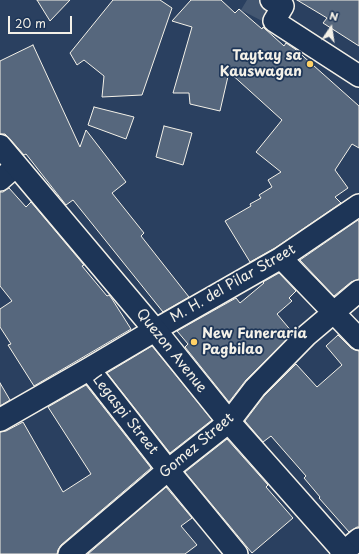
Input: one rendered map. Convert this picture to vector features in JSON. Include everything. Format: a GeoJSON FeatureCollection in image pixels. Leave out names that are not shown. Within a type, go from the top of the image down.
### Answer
{"type":"FeatureCollection","features":[{"type":"Feature","properties":{"kind":"main road","name":"Quezon Avenue"},"geometry":{"type":"LineString","coordinates":[[0,146],[8,173],[154,330],[229,422],[348,550]]}},
{"type":"Feature","properties":{"kind":"main road","name":"M. H. del Pilar Street"},"geometry":{"type":"LineString","coordinates":[[0,420],[154,330]]}},
{"type":"Feature","properties":{"kind":"street"},"geometry":{"type":"LineString","coordinates":[[271,0],[283,6],[274,21],[359,76]]}},
{"type":"Feature","properties":{"kind":"street","name":"M. H. del Pilar Street"},"geometry":{"type":"LineString","coordinates":[[154,330],[281,258],[359,205]]}},
{"type":"Feature","properties":{"kind":"street"},"geometry":{"type":"LineString","coordinates":[[281,258],[359,339]]}},
{"type":"Feature","properties":{"kind":"street","name":"Gomez Street"},"geometry":{"type":"LineString","coordinates":[[69,554],[168,470],[229,422],[255,388],[307,335],[359,291]]}},
{"type":"Feature","properties":{"kind":"street","name":"Legaspi Street"},"geometry":{"type":"LineString","coordinates":[[89,369],[168,470],[237,554]]}},
{"type":"Feature","properties":{"kind":"shaded area"},"geometry":{"type":"Polygon","coordinates":[[[247,0],[264,0],[274,6],[266,23],[241,10],[247,0]]]}},
{"type":"Feature","properties":{"kind":"building"},"geometry":{"type":"Polygon","coordinates":[[[37,0],[70,0],[50,21],[37,0]]]}},
{"type":"Feature","properties":{"kind":"building"},"geometry":{"type":"Polygon","coordinates":[[[113,0],[160,0],[172,8],[142,95],[102,97],[104,76],[84,60],[77,65],[70,53],[113,0]]]}},
{"type":"Feature","properties":{"kind":"building"},"geometry":{"type":"Polygon","coordinates":[[[191,0],[221,0],[235,13],[239,9],[262,29],[263,27],[284,46],[286,43],[295,49],[359,106],[359,148],[352,144],[335,170],[348,188],[335,197],[341,203],[275,248],[250,262],[225,221],[251,206],[250,204],[261,198],[259,195],[272,187],[268,180],[281,172],[256,152],[282,120],[229,72],[220,111],[190,104],[189,93],[173,93],[192,27],[172,21],[191,0]]]}},
{"type":"Feature","properties":{"kind":"building"},"geometry":{"type":"Polygon","coordinates":[[[297,0],[359,0],[359,46],[323,23],[327,18],[297,0]]]}},
{"type":"Feature","properties":{"kind":"building"},"geometry":{"type":"Polygon","coordinates":[[[33,45],[80,147],[86,130],[126,182],[112,193],[144,233],[141,236],[189,297],[163,312],[73,200],[66,205],[26,154],[24,155],[5,134],[0,134],[0,61],[33,45]]]}},
{"type":"Feature","properties":{"kind":"building"},"geometry":{"type":"Polygon","coordinates":[[[94,107],[134,117],[126,139],[88,125],[94,107]]]}},
{"type":"Feature","properties":{"kind":"building"},"geometry":{"type":"Polygon","coordinates":[[[164,126],[192,133],[183,165],[156,157],[164,126]]]}},
{"type":"Feature","properties":{"kind":"building"},"geometry":{"type":"Polygon","coordinates":[[[9,188],[26,207],[31,202],[84,265],[82,266],[107,296],[109,295],[131,329],[34,386],[8,345],[11,344],[0,327],[0,309],[12,301],[0,286],[0,192],[3,192],[9,188]]]}},
{"type":"Feature","properties":{"kind":"building"},"geometry":{"type":"Polygon","coordinates":[[[358,220],[359,279],[351,282],[334,296],[300,260],[358,220]]]}},
{"type":"Feature","properties":{"kind":"building"},"geometry":{"type":"Polygon","coordinates":[[[279,273],[296,291],[289,298],[292,301],[277,314],[293,333],[246,380],[229,402],[185,347],[188,344],[177,331],[236,298],[240,303],[264,283],[263,282],[279,273]]]}},
{"type":"Feature","properties":{"kind":"building"},"geometry":{"type":"Polygon","coordinates":[[[338,335],[351,348],[359,351],[359,527],[349,532],[319,498],[320,497],[304,478],[306,476],[271,436],[263,442],[245,421],[264,396],[296,364],[317,387],[342,365],[326,346],[338,335]]]}},
{"type":"Feature","properties":{"kind":"building"},"geometry":{"type":"Polygon","coordinates":[[[152,346],[212,420],[170,453],[107,373],[152,346]]]}},
{"type":"Feature","properties":{"kind":"building"},"geometry":{"type":"Polygon","coordinates":[[[0,383],[10,400],[0,406],[0,383]]]}},
{"type":"Feature","properties":{"kind":"building"},"geometry":{"type":"Polygon","coordinates":[[[86,385],[151,468],[61,545],[57,554],[0,554],[0,432],[6,431],[23,422],[63,492],[91,474],[48,407],[86,385]]]}},
{"type":"Feature","properties":{"kind":"building"},"geometry":{"type":"Polygon","coordinates":[[[227,439],[268,485],[266,487],[293,518],[252,553],[185,472],[227,439]]]}},
{"type":"Feature","properties":{"kind":"building"},"geometry":{"type":"Polygon","coordinates":[[[166,487],[192,518],[181,526],[197,545],[185,554],[88,554],[166,487]]]}},
{"type":"Feature","properties":{"kind":"place","name":"Taytay sa Kauswagan"},"geometry":{"type":"Point","coordinates":[310,64]}},
{"type":"Feature","properties":{"kind":"place","name":"New Funeraria Pagbilao"},"geometry":{"type":"Point","coordinates":[194,342]}}]}
